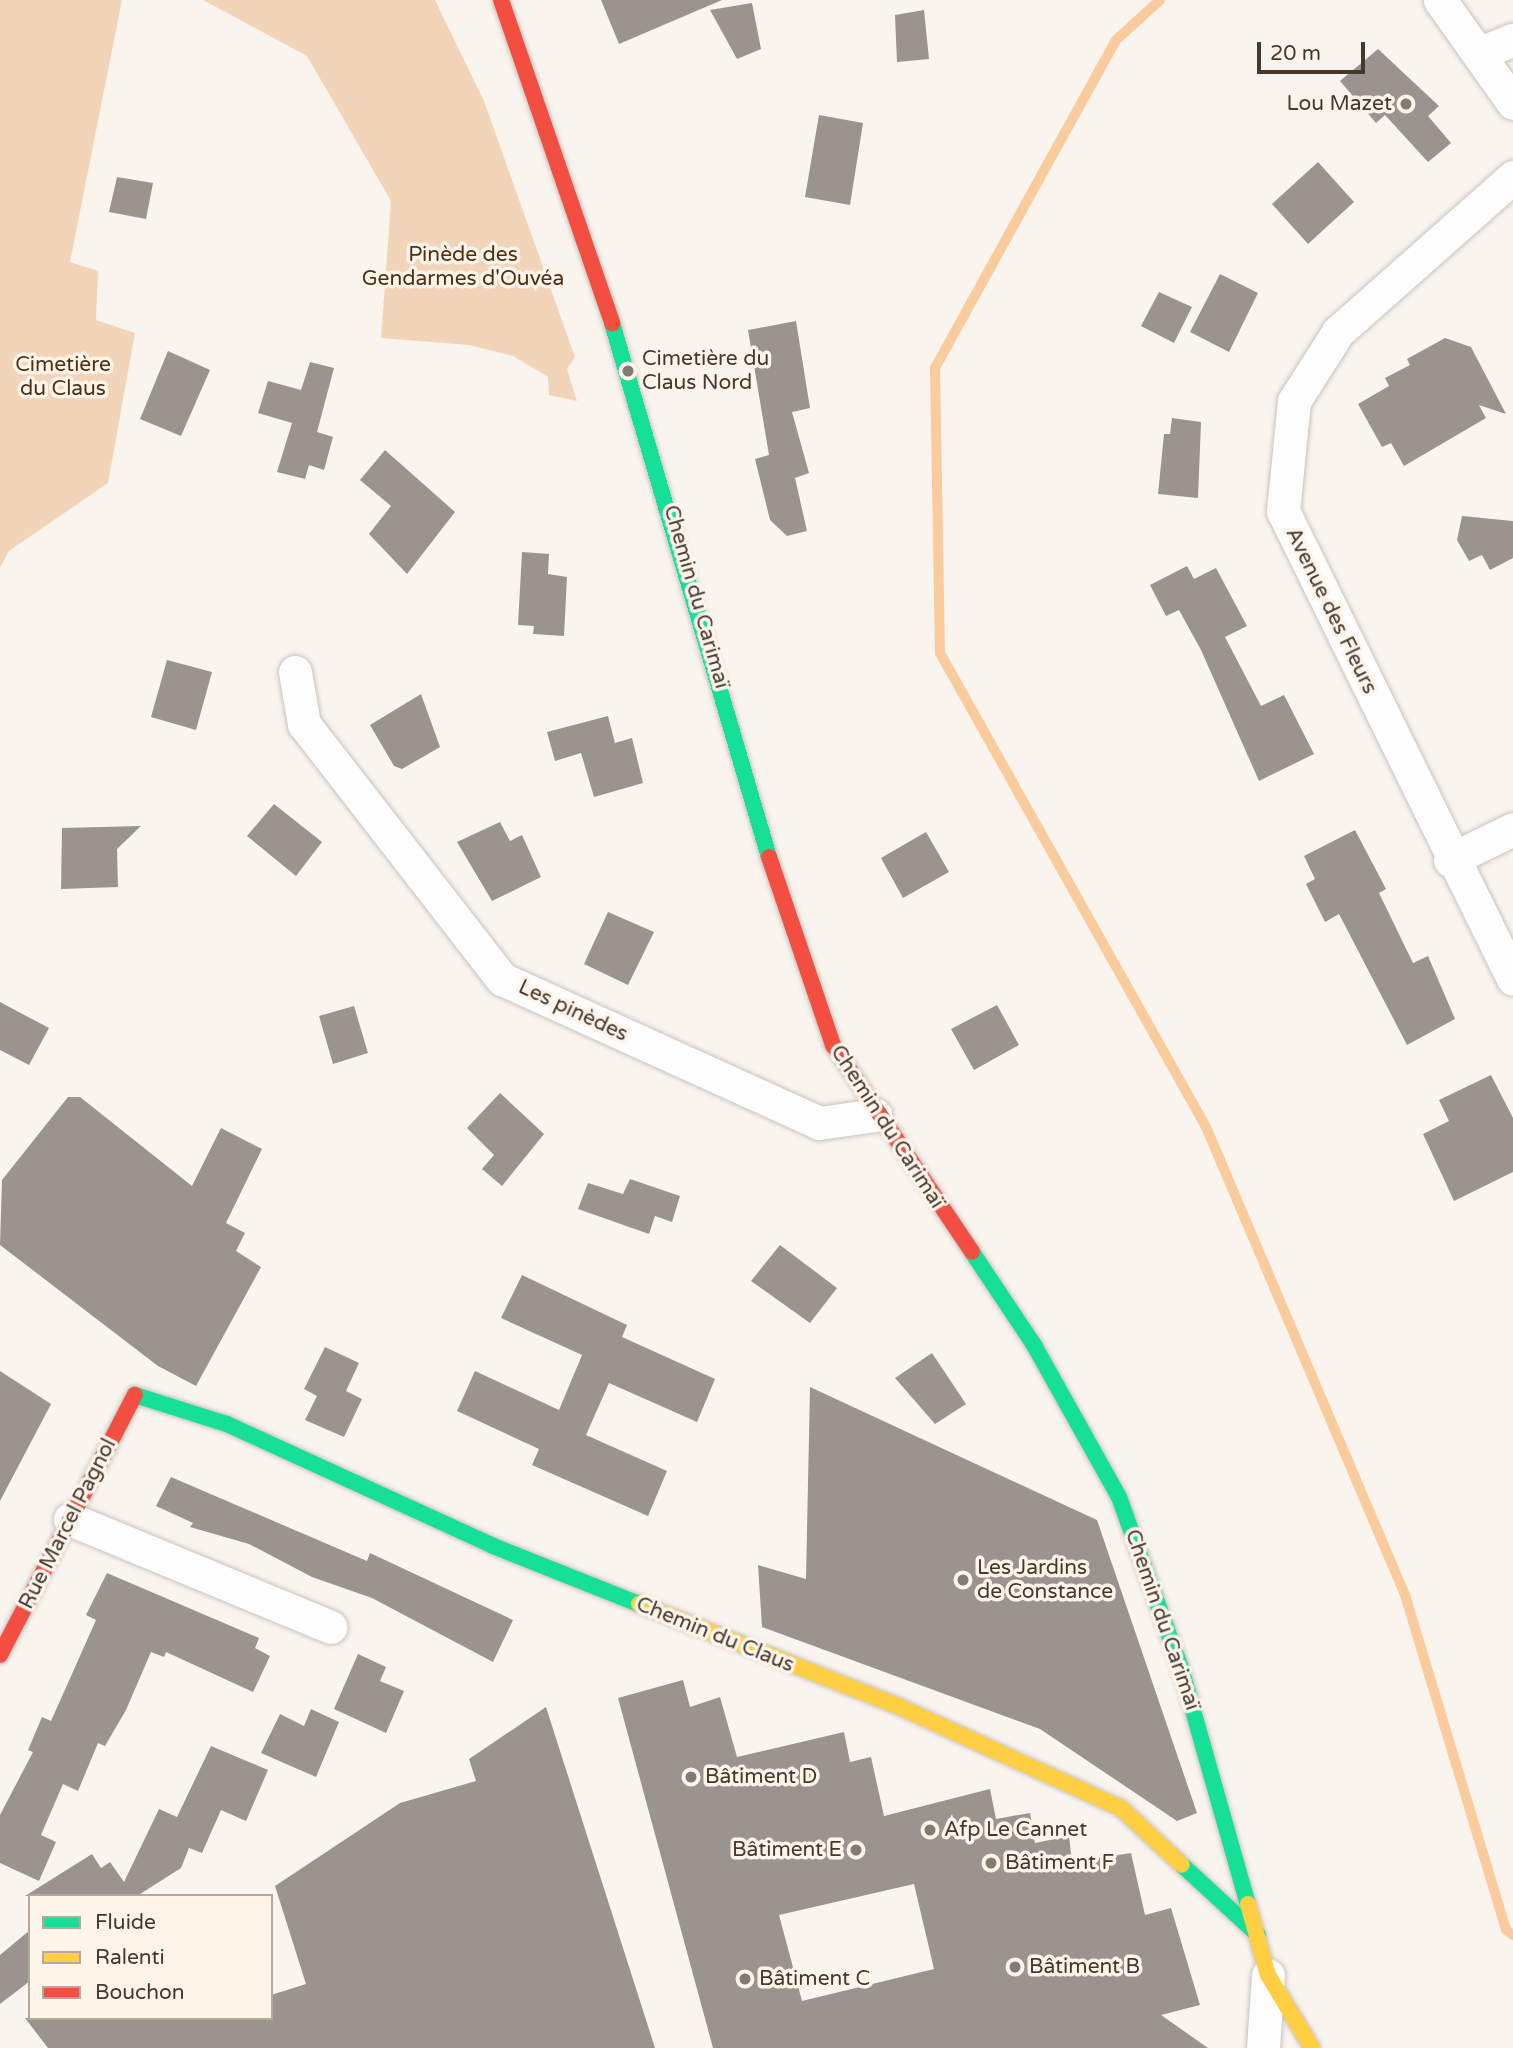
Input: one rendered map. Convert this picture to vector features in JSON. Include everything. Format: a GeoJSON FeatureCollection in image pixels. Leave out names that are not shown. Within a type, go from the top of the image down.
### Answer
{"type":"FeatureCollection","features":[{"type":"Feature","properties":{"kind":"main road","name":"Chemin du Carimaï"},"geometry":{"type":"LineString","coordinates":[[484,0],[527,85]]}},
{"type":"Feature","properties":{"kind":"main road","name":"Chemin du Carimaï"},"geometry":{"type":"LineString","coordinates":[[501,0],[527,85],[593,260],[658,465],[796,947],[833,1045],[875,1115],[1034,1345],[1119,1497],[1181,1668],[1268,1975],[1312,2048]]}},
{"type":"Feature","properties":{"kind":"main road","name":"Chemin du Claus"},"geometry":{"type":"LineString","coordinates":[[136,1393],[227,1424],[493,1546],[900,1707],[1121,1808],[1258,1935]]}},
{"type":"Feature","properties":{"kind":"main road","name":"Rue Marcel Pagnol"},"geometry":{"type":"LineString","coordinates":[[0,1655],[136,1393]]}},
{"type":"Feature","properties":{"kind":"street"},"geometry":{"type":"LineString","coordinates":[[1440,0],[1513,103]]}},
{"type":"Feature","properties":{"kind":"street"},"geometry":{"type":"LineString","coordinates":[[1480,53],[1513,40]]}},
{"type":"Feature","properties":{"kind":"street","name":"Avenue des Fleurs"},"geometry":{"type":"LineString","coordinates":[[1513,177],[1338,332],[1294,401],[1283,511],[1450,860],[1513,979]]}},
{"type":"Feature","properties":{"kind":"street","name":"Les pinèdes"},"geometry":{"type":"LineString","coordinates":[[295,672],[304,724],[502,979],[819,1123],[875,1115]]}},
{"type":"Feature","properties":{"kind":"street"},"geometry":{"type":"LineString","coordinates":[[1450,860],[1513,829]]}},
{"type":"Feature","properties":{"kind":"street"},"geometry":{"type":"LineString","coordinates":[[70,1519],[331,1628]]}},
{"type":"Feature","properties":{"kind":"street"},"geometry":{"type":"LineString","coordinates":[[1263,2048],[1268,1975]]}},
{"type":"Feature","properties":{"kind":"green space","name":"Cimetière du Claus"},"geometry":{"type":"Polygon","coordinates":[[[0,0],[122,0],[70,262],[98,271],[96,320],[135,333],[108,483],[9,551],[0,568],[0,0]]]}},
{"type":"Feature","properties":{"kind":"green space","name":"Pinède des Gendarmes d'Ouvéa"},"geometry":{"type":"Polygon","coordinates":[[[203,0],[435,0],[484,101],[575,357],[567,369],[577,401],[549,395],[548,377],[513,356],[469,345],[381,338],[391,201],[307,56],[203,0]]]}},
{"type":"Feature","properties":{"kind":"building"},"geometry":{"type":"Polygon","coordinates":[[[601,0],[722,0],[619,44],[601,0]]]}},
{"type":"Feature","properties":{"kind":"building"},"geometry":{"type":"Polygon","coordinates":[[[752,3],[761,49],[737,59],[710,10],[752,3]]]}},
{"type":"Feature","properties":{"kind":"building"},"geometry":{"type":"Polygon","coordinates":[[[924,10],[929,59],[897,62],[895,15],[924,10]]]}},
{"type":"Feature","properties":{"kind":"building","name":"Lou Mazet"},"geometry":{"type":"Polygon","coordinates":[[[1378,49],[1439,106],[1428,116],[1451,143],[1428,162],[1385,115],[1376,123],[1340,81],[1378,49]]]}},
{"type":"Feature","properties":{"kind":"building"},"geometry":{"type":"Polygon","coordinates":[[[819,115],[863,123],[850,205],[805,197],[819,115]]]}},
{"type":"Feature","properties":{"kind":"building"},"geometry":{"type":"Polygon","coordinates":[[[1318,162],[1354,202],[1308,244],[1272,204],[1318,162]]]}},
{"type":"Feature","properties":{"kind":"building"},"geometry":{"type":"Polygon","coordinates":[[[117,177],[153,183],[146,219],[109,212],[117,177]]]}},
{"type":"Feature","properties":{"kind":"building"},"geometry":{"type":"Polygon","coordinates":[[[1220,274],[1258,293],[1229,352],[1190,332],[1220,274]]]}},
{"type":"Feature","properties":{"kind":"building"},"geometry":{"type":"Polygon","coordinates":[[[1159,292],[1192,307],[1174,343],[1141,326],[1159,292]]]}},
{"type":"Feature","properties":{"kind":"building"},"geometry":{"type":"Polygon","coordinates":[[[796,321],[810,408],[792,412],[809,473],[795,478],[807,531],[787,536],[770,520],[755,459],[769,455],[748,330],[796,321]]]}},
{"type":"Feature","properties":{"kind":"building"},"geometry":{"type":"Polygon","coordinates":[[[1445,338],[1471,347],[1506,414],[1479,405],[1486,418],[1404,466],[1391,443],[1382,447],[1358,404],[1389,386],[1385,378],[1410,365],[1407,359],[1445,338]]]}},
{"type":"Feature","properties":{"kind":"building"},"geometry":{"type":"Polygon","coordinates":[[[168,351],[210,370],[181,436],[140,419],[168,351]]]}},
{"type":"Feature","properties":{"kind":"building"},"geometry":{"type":"Polygon","coordinates":[[[310,362],[334,368],[317,432],[333,437],[324,470],[309,465],[305,479],[277,472],[292,423],[258,413],[268,381],[301,390],[310,362]]]}},
{"type":"Feature","properties":{"kind":"building"},"geometry":{"type":"Polygon","coordinates":[[[1172,418],[1201,422],[1198,498],[1158,494],[1164,434],[1170,434],[1172,418]]]}},
{"type":"Feature","properties":{"kind":"building"},"geometry":{"type":"Polygon","coordinates":[[[385,450],[455,512],[407,574],[369,534],[391,506],[360,480],[385,450]]]}},
{"type":"Feature","properties":{"kind":"building"},"geometry":{"type":"Polygon","coordinates":[[[1462,516],[1513,521],[1513,558],[1490,570],[1482,555],[1469,561],[1457,540],[1462,516]]]}},
{"type":"Feature","properties":{"kind":"building"},"geometry":{"type":"Polygon","coordinates":[[[522,552],[549,554],[548,574],[567,577],[564,636],[533,634],[534,626],[518,625],[522,552]]]}},
{"type":"Feature","properties":{"kind":"building"},"geometry":{"type":"Polygon","coordinates":[[[1187,566],[1194,579],[1216,568],[1247,626],[1225,637],[1261,706],[1284,695],[1314,754],[1259,781],[1201,650],[1179,610],[1166,616],[1150,585],[1187,566]]]}},
{"type":"Feature","properties":{"kind":"building"},"geometry":{"type":"Polygon","coordinates":[[[167,660],[212,672],[196,730],[151,717],[167,660]]]}},
{"type":"Feature","properties":{"kind":"building"},"geometry":{"type":"Polygon","coordinates":[[[421,694],[440,747],[402,769],[394,766],[370,725],[421,694]]]}},
{"type":"Feature","properties":{"kind":"building"},"geometry":{"type":"Polygon","coordinates":[[[608,716],[615,743],[632,738],[643,783],[594,797],[581,753],[555,761],[547,732],[608,716]]]}},
{"type":"Feature","properties":{"kind":"building"},"geometry":{"type":"Polygon","coordinates":[[[274,804],[322,842],[296,876],[247,836],[274,804]]]}},
{"type":"Feature","properties":{"kind":"building"},"geometry":{"type":"Polygon","coordinates":[[[500,822],[510,841],[522,835],[541,877],[492,901],[457,842],[500,822]]]}},
{"type":"Feature","properties":{"kind":"building"},"geometry":{"type":"Polygon","coordinates":[[[141,826],[117,849],[118,887],[61,889],[62,828],[141,826]]]}},
{"type":"Feature","properties":{"kind":"building"},"geometry":{"type":"Polygon","coordinates":[[[1355,830],[1386,889],[1379,893],[1413,963],[1428,956],[1455,1019],[1407,1045],[1339,914],[1325,922],[1306,884],[1315,879],[1304,856],[1355,830]]]}},
{"type":"Feature","properties":{"kind":"building"},"geometry":{"type":"Polygon","coordinates":[[[926,832],[949,872],[903,898],[881,858],[926,832]]]}},
{"type":"Feature","properties":{"kind":"building"},"geometry":{"type":"Polygon","coordinates":[[[608,912],[654,932],[628,985],[584,964],[608,912]]]}},
{"type":"Feature","properties":{"kind":"building"},"geometry":{"type":"Polygon","coordinates":[[[0,1002],[49,1028],[29,1065],[0,1050],[0,1002]]]}},
{"type":"Feature","properties":{"kind":"building"},"geometry":{"type":"Polygon","coordinates":[[[997,1005],[1019,1045],[974,1070],[951,1029],[997,1005]]]}},
{"type":"Feature","properties":{"kind":"building"},"geometry":{"type":"Polygon","coordinates":[[[354,1006],[368,1053],[333,1064],[319,1016],[354,1006]]]}},
{"type":"Feature","properties":{"kind":"building"},"geometry":{"type":"Polygon","coordinates":[[[1491,1075],[1513,1118],[1513,1172],[1454,1201],[1423,1134],[1449,1121],[1439,1100],[1491,1075]]]}},
{"type":"Feature","properties":{"kind":"building"},"geometry":{"type":"Polygon","coordinates":[[[500,1093],[544,1134],[502,1186],[482,1169],[494,1155],[467,1128],[500,1093]]]}},
{"type":"Feature","properties":{"kind":"building"},"geometry":{"type":"Polygon","coordinates":[[[68,1097],[80,1097],[192,1186],[221,1128],[262,1149],[226,1223],[245,1233],[236,1251],[261,1267],[196,1386],[158,1366],[0,1245],[2,1180],[68,1097]]]}},
{"type":"Feature","properties":{"kind":"building"},"geometry":{"type":"Polygon","coordinates":[[[630,1179],[680,1196],[672,1222],[655,1216],[649,1234],[578,1209],[588,1183],[623,1194],[630,1179]]]}},
{"type":"Feature","properties":{"kind":"building"},"geometry":{"type":"Polygon","coordinates":[[[780,1245],[837,1288],[810,1323],[751,1281],[780,1245]]]}},
{"type":"Feature","properties":{"kind":"building"},"geometry":{"type":"Polygon","coordinates":[[[522,1275],[627,1325],[622,1337],[715,1379],[697,1422],[609,1383],[586,1435],[667,1471],[648,1516],[532,1465],[539,1449],[457,1411],[475,1371],[559,1410],[582,1355],[501,1318],[522,1275]]]}},
{"type":"Feature","properties":{"kind":"building"},"geometry":{"type":"Polygon","coordinates":[[[325,1347],[359,1363],[346,1391],[362,1399],[344,1437],[305,1420],[317,1396],[304,1389],[325,1347]]]}},
{"type":"Feature","properties":{"kind":"building"},"geometry":{"type":"Polygon","coordinates":[[[932,1353],[966,1404],[935,1424],[895,1378],[932,1353]]]}},
{"type":"Feature","properties":{"kind":"building"},"geometry":{"type":"Polygon","coordinates":[[[0,1371],[51,1404],[0,1501],[0,1371]]]}},
{"type":"Feature","properties":{"kind":"building","name":"Les Jardins de Constance"},"geometry":{"type":"Polygon","coordinates":[[[810,1387],[1097,1520],[1197,1813],[1177,1821],[1040,1729],[762,1627],[758,1565],[806,1579],[810,1387]]]}},
{"type":"Feature","properties":{"kind":"building"},"geometry":{"type":"Polygon","coordinates":[[[171,1477],[367,1561],[370,1553],[513,1620],[493,1662],[372,1598],[312,1577],[249,1544],[190,1527],[193,1523],[156,1506],[171,1477]]]}},
{"type":"Feature","properties":{"kind":"building"},"geometry":{"type":"Polygon","coordinates":[[[107,1573],[259,1638],[255,1648],[270,1656],[253,1692],[166,1652],[164,1657],[151,1652],[126,1710],[105,1746],[98,1743],[78,1791],[63,1784],[41,1835],[56,1842],[39,1881],[0,1863],[0,1815],[33,1752],[28,1750],[42,1717],[51,1721],[96,1620],[86,1615],[107,1573]]]}},
{"type":"Feature","properties":{"kind":"building"},"geometry":{"type":"Polygon","coordinates":[[[358,1654],[386,1667],[380,1681],[404,1691],[386,1733],[334,1709],[358,1654]]]}},
{"type":"Feature","properties":{"kind":"building"},"geometry":{"type":"Polygon","coordinates":[[[683,1680],[690,1707],[720,1697],[737,1757],[844,1732],[850,1762],[871,1757],[884,1816],[990,1789],[996,1819],[1030,1813],[1035,1843],[1069,1836],[1072,1862],[1131,1853],[1145,1915],[1171,1908],[1200,2005],[1161,2015],[1208,2048],[713,2048],[618,1698],[683,1680]],[[914,1884],[779,1915],[802,2001],[934,1969],[914,1884]]]}},
{"type":"Feature","properties":{"kind":"building"},"geometry":{"type":"Polygon","coordinates":[[[546,1707],[655,2048],[48,2048],[25,2018],[273,2020],[273,1994],[306,1984],[275,1886],[400,1803],[476,1781],[469,1759],[546,1707]]]}},
{"type":"Feature","properties":{"kind":"building"},"geometry":{"type":"Polygon","coordinates":[[[311,1709],[339,1722],[316,1777],[261,1753],[280,1714],[304,1726],[311,1709]]]}},
{"type":"Feature","properties":{"kind":"building"},"geometry":{"type":"Polygon","coordinates":[[[211,1746],[268,1770],[246,1821],[221,1810],[202,1853],[189,1848],[181,1868],[140,1894],[28,1894],[92,1854],[101,1868],[110,1862],[124,1882],[159,1809],[177,1817],[211,1746]]]}},
{"type":"Feature","properties":{"kind":"building"},"geometry":{"type":"Polygon","coordinates":[[[28,1932],[28,1983],[0,2004],[0,1955],[28,1932]]]}},
{"type":"Feature","properties":{"kind":"waterway"},"geometry":{"type":"LineString","coordinates":[[1160,0],[1116,40],[935,368],[940,653],[1206,1127],[1405,1595],[1506,1930],[1513,1935]]}},
{"type":"Feature","properties":{"kind":"traffic: fast"},"geometry":{"type":"LineString","coordinates":[[612,323],[769,857]]}},
{"type":"Feature","properties":{"kind":"traffic: fast"},"geometry":{"type":"LineString","coordinates":[[972,1252],[1034,1345],[1119,1497],[1181,1668],[1248,1904]]}},
{"type":"Feature","properties":{"kind":"traffic: fast"},"geometry":{"type":"LineString","coordinates":[[135,1395],[227,1424],[493,1546],[639,1604]]}},
{"type":"Feature","properties":{"kind":"traffic: fast"},"geometry":{"type":"LineString","coordinates":[[1182,1865],[1258,1935]]}},
{"type":"Feature","properties":{"kind":"traffic: slow"},"geometry":{"type":"LineString","coordinates":[[639,1604],[900,1707],[1121,1808],[1182,1865]]}},
{"type":"Feature","properties":{"kind":"traffic: slow"},"geometry":{"type":"LineString","coordinates":[[1248,1904],[1268,1975],[1312,2048]]}},
{"type":"Feature","properties":{"kind":"traffic: jam"},"geometry":{"type":"LineString","coordinates":[[501,0],[612,323]]}},
{"type":"Feature","properties":{"kind":"traffic: jam"},"geometry":{"type":"LineString","coordinates":[[769,857],[833,1045],[972,1252]]}},
{"type":"Feature","properties":{"kind":"traffic: jam"},"geometry":{"type":"LineString","coordinates":[[0,1655],[135,1395]]}},
{"type":"Feature","properties":{"kind":"place","name":"Lou Mazet"},"geometry":{"type":"Point","coordinates":[1406,104]}},
{"type":"Feature","properties":{"kind":"place","name":"Cimetière du Claus Nord"},"geometry":{"type":"Point","coordinates":[628,371]}},
{"type":"Feature","properties":{"kind":"place","name":"Les Jardins de Constance"},"geometry":{"type":"Point","coordinates":[963,1580]}},
{"type":"Feature","properties":{"kind":"place","name":"Bâtiment D"},"geometry":{"type":"Point","coordinates":[691,1777]}},
{"type":"Feature","properties":{"kind":"place","name":"Afp Le Cannet"},"geometry":{"type":"Point","coordinates":[930,1830]}},
{"type":"Feature","properties":{"kind":"place","name":"Bâtiment E"},"geometry":{"type":"Point","coordinates":[856,1850]}},
{"type":"Feature","properties":{"kind":"place","name":"Bâtiment F"},"geometry":{"type":"Point","coordinates":[991,1863]}},
{"type":"Feature","properties":{"kind":"place","name":"Bâtiment B"},"geometry":{"type":"Point","coordinates":[1015,1967]}},
{"type":"Feature","properties":{"kind":"place","name":"Bâtiment C"},"geometry":{"type":"Point","coordinates":[745,1979]}}]}
